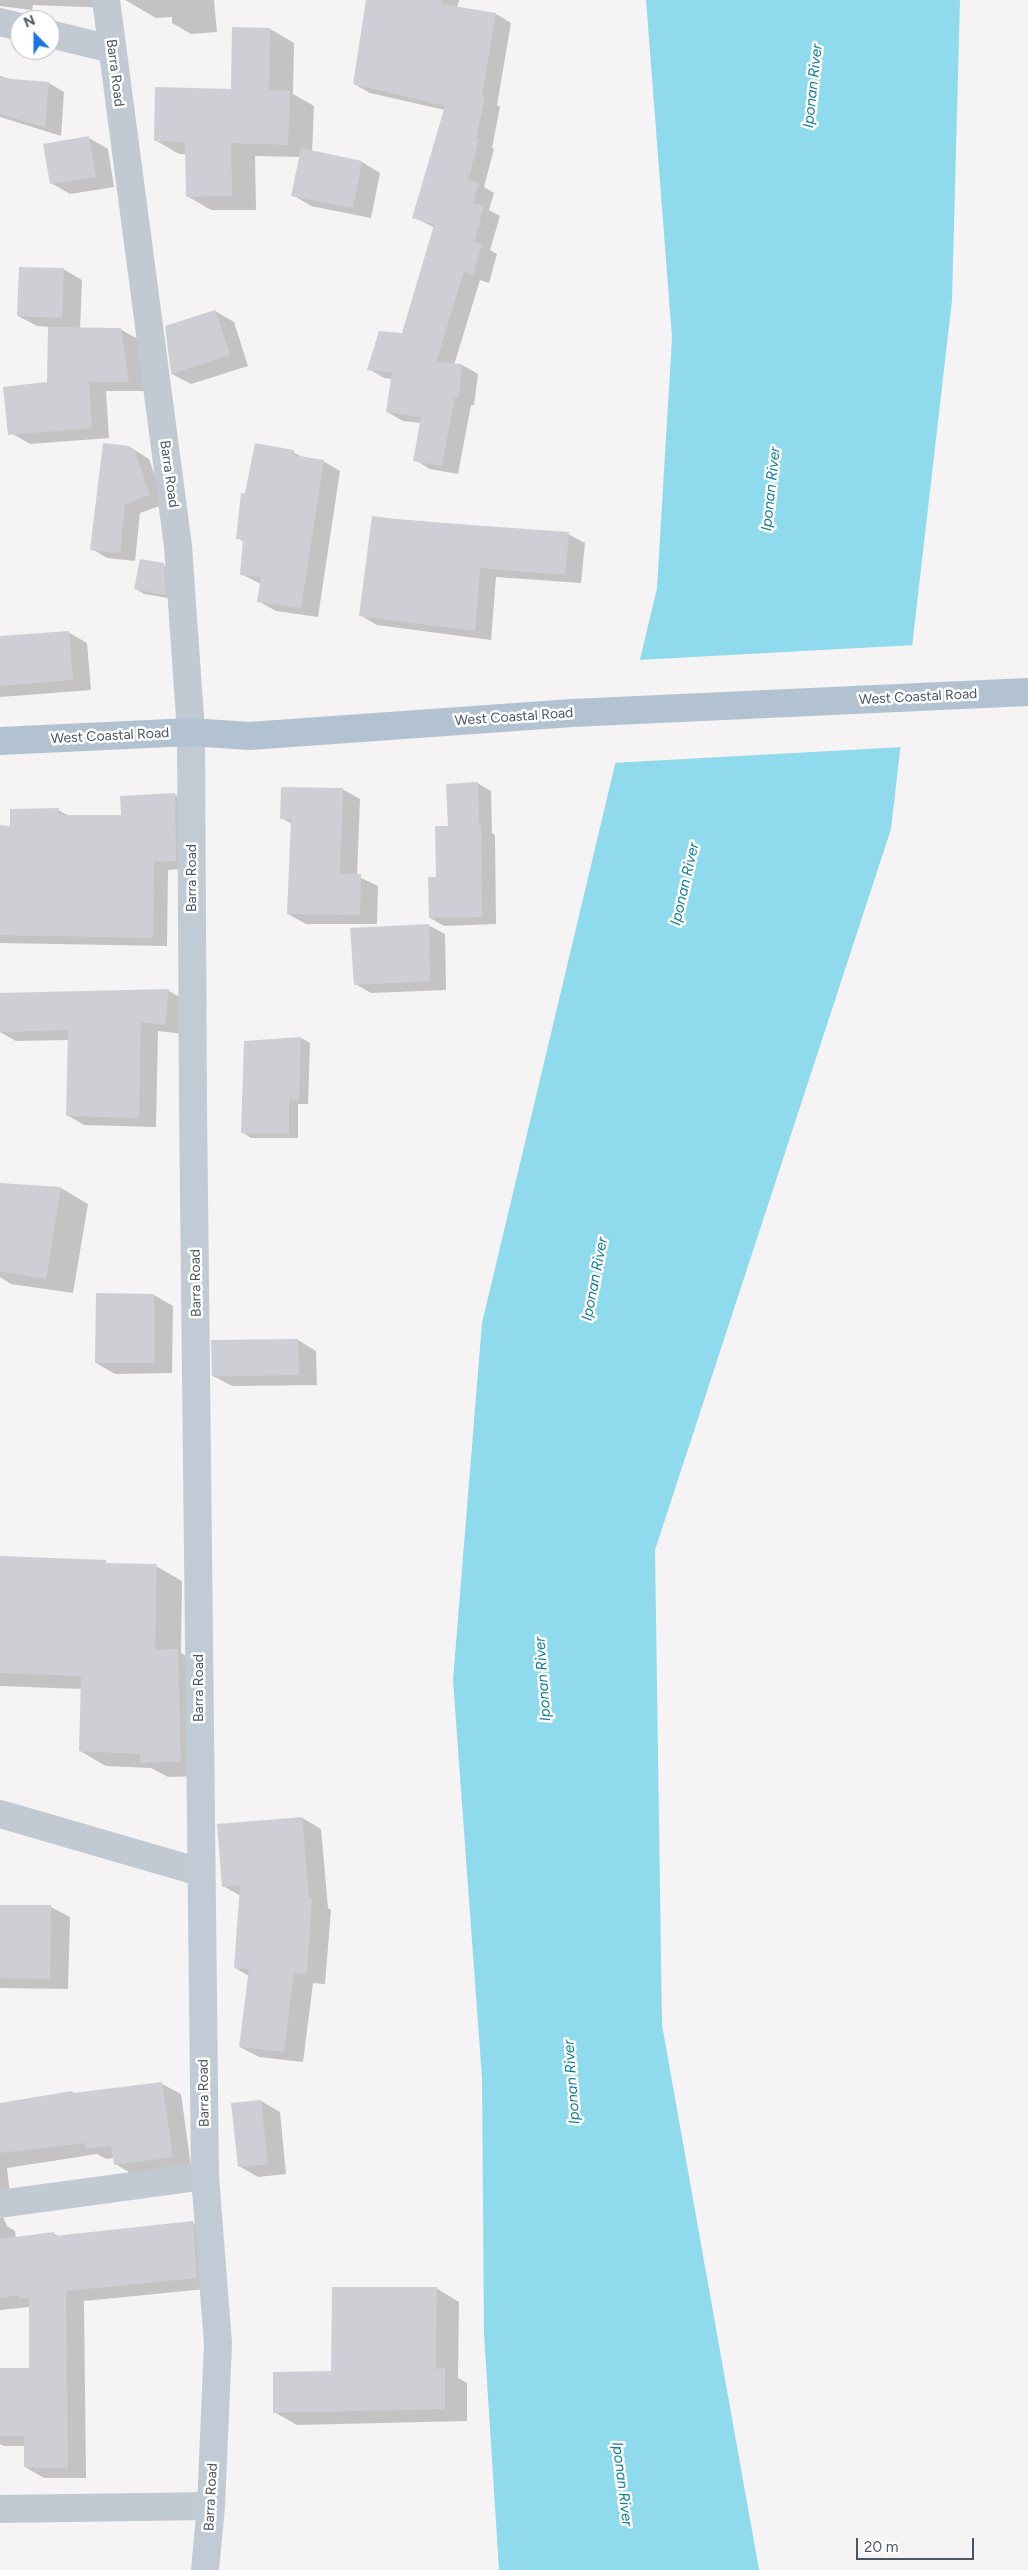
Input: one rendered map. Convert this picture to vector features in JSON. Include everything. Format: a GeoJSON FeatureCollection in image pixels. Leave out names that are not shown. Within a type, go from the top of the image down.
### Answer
{"type":"FeatureCollection","features":[{"type":"Feature","properties":{"kind":"main road","name":"West Coastal Road"},"geometry":{"type":"LineString","coordinates":[[0,741],[191,732],[249,736],[572,713],[1028,692]]}},
{"type":"Feature","properties":{"kind":"street","name":"Barra Road"},"geometry":{"type":"LineString","coordinates":[[106,0],[178,546],[191,732],[200,1872],[205,2176],[218,2344],[211,2506],[205,2570]]}},
{"type":"Feature","properties":{"kind":"street"},"geometry":{"type":"LineString","coordinates":[[60,36],[111,49]]}},
{"type":"Feature","properties":{"kind":"street"},"geometry":{"type":"LineString","coordinates":[[0,1814],[200,1872]]}},
{"type":"Feature","properties":{"kind":"street"},"geometry":{"type":"LineString","coordinates":[[0,2204],[205,2176]]}},
{"type":"Feature","properties":{"kind":"street"},"geometry":{"type":"LineString","coordinates":[[0,2509],[211,2506]]}},
{"type":"Feature","properties":{"kind":"water","name":"Iponan River"},"geometry":{"type":"Polygon","coordinates":[[[646,0],[960,0],[952,300],[891,829],[655,1550],[662,2025],[759,2570],[499,2570],[484,2334],[482,2078],[453,1680],[482,1323],[657,588],[672,338],[646,0]]]}},
{"type":"Feature","properties":{"kind":"pier"},"geometry":{"type":"Polygon","coordinates":[[[915,645],[903,747],[612,763],[637,660],[915,645]]]}},
{"type":"Feature","properties":{"kind":"building"},"geometry":{"type":"Polygon","coordinates":[[[366,0],[441,0],[441,4],[496,13],[482,96],[485,97],[476,138],[479,139],[468,180],[479,183],[473,203],[484,206],[474,242],[482,244],[473,275],[464,272],[436,362],[462,364],[459,397],[455,397],[442,466],[413,461],[421,417],[386,412],[392,372],[367,370],[379,331],[402,333],[434,225],[412,218],[445,106],[353,84],[366,0]]]}},
{"type":"Feature","properties":{"kind":"building"},"geometry":{"type":"Polygon","coordinates":[[[232,27],[270,28],[269,90],[290,91],[288,145],[231,143],[232,196],[186,197],[185,142],[154,141],[155,87],[231,89],[232,27]]]}},
{"type":"Feature","properties":{"kind":"building"},"geometry":{"type":"Polygon","coordinates":[[[0,78],[49,82],[45,127],[0,114],[0,78]]]}},
{"type":"Feature","properties":{"kind":"building"},"geometry":{"type":"Polygon","coordinates":[[[89,136],[96,177],[50,184],[43,144],[89,136]]]}},
{"type":"Feature","properties":{"kind":"building"},"geometry":{"type":"Polygon","coordinates":[[[301,148],[362,161],[353,208],[291,196],[301,148]]]}},
{"type":"Feature","properties":{"kind":"building"},"geometry":{"type":"Polygon","coordinates":[[[19,267],[64,268],[62,318],[17,316],[19,267]]]}},
{"type":"Feature","properties":{"kind":"building"},"geometry":{"type":"Polygon","coordinates":[[[215,310],[230,355],[171,374],[165,326],[215,310]]]}},
{"type":"Feature","properties":{"kind":"building"},"geometry":{"type":"Polygon","coordinates":[[[48,327],[121,328],[129,382],[89,382],[92,428],[8,435],[3,387],[47,382],[48,327]]]}},
{"type":"Feature","properties":{"kind":"building"},"geometry":{"type":"Polygon","coordinates":[[[103,443],[130,446],[130,450],[134,449],[150,495],[125,504],[120,553],[90,550],[103,443]]]}},
{"type":"Feature","properties":{"kind":"building"},"geometry":{"type":"Polygon","coordinates":[[[255,443],[294,450],[293,455],[324,460],[301,608],[257,602],[261,577],[240,575],[243,539],[236,539],[241,493],[245,493],[255,443]]]}},
{"type":"Feature","properties":{"kind":"building"},"geometry":{"type":"Polygon","coordinates":[[[372,516],[401,520],[569,532],[565,575],[480,568],[475,631],[359,616],[372,516]]]}},
{"type":"Feature","properties":{"kind":"building"},"geometry":{"type":"Polygon","coordinates":[[[140,559],[164,563],[166,595],[134,589],[140,559]]]}},
{"type":"Feature","properties":{"kind":"building"},"geometry":{"type":"Polygon","coordinates":[[[69,631],[73,680],[0,686],[0,636],[69,631]]]}},
{"type":"Feature","properties":{"kind":"building"},"geometry":{"type":"Polygon","coordinates":[[[478,782],[479,826],[481,826],[482,917],[429,918],[428,877],[436,877],[435,826],[448,826],[446,784],[478,782]]]}},
{"type":"Feature","properties":{"kind":"building"},"geometry":{"type":"Polygon","coordinates":[[[281,787],[343,788],[340,874],[361,874],[360,915],[287,914],[291,819],[280,819],[281,787]]]}},
{"type":"Feature","properties":{"kind":"building"},"geometry":{"type":"Polygon","coordinates":[[[175,793],[176,861],[154,862],[153,938],[0,935],[0,825],[10,826],[10,809],[59,808],[59,815],[121,815],[120,796],[175,793]]]}},
{"type":"Feature","properties":{"kind":"building"},"geometry":{"type":"Polygon","coordinates":[[[429,924],[430,981],[354,985],[350,928],[429,924]]]}},
{"type":"Feature","properties":{"kind":"building"},"geometry":{"type":"Polygon","coordinates":[[[169,989],[165,1025],[141,1022],[139,1118],[66,1116],[68,1030],[0,1032],[0,993],[169,989]]]}},
{"type":"Feature","properties":{"kind":"building"},"geometry":{"type":"Polygon","coordinates":[[[301,1037],[299,1100],[289,1099],[289,1134],[241,1133],[244,1041],[301,1037]]]}},
{"type":"Feature","properties":{"kind":"building"},"geometry":{"type":"Polygon","coordinates":[[[0,1183],[61,1187],[46,1279],[0,1271],[0,1183]]]}},
{"type":"Feature","properties":{"kind":"building"},"geometry":{"type":"Polygon","coordinates":[[[96,1293],[154,1294],[154,1363],[95,1363],[96,1293]]]}},
{"type":"Feature","properties":{"kind":"building"},"geometry":{"type":"Polygon","coordinates":[[[298,1339],[299,1375],[212,1376],[211,1340],[298,1339]]]}},
{"type":"Feature","properties":{"kind":"building"},"geometry":{"type":"Polygon","coordinates":[[[0,1556],[106,1560],[106,1563],[157,1564],[155,1650],[178,1649],[181,1761],[140,1763],[140,1754],[79,1751],[81,1676],[0,1673],[0,1556]]]}},
{"type":"Feature","properties":{"kind":"building"},"geometry":{"type":"Polygon","coordinates":[[[302,1817],[309,1898],[312,1898],[307,1974],[294,1973],[284,2052],[239,2047],[249,1969],[234,1968],[240,1885],[222,1887],[217,1824],[302,1817]]]}},
{"type":"Feature","properties":{"kind":"building"},"geometry":{"type":"Polygon","coordinates":[[[0,1905],[51,1905],[50,1979],[0,1978],[0,1905]]]}},
{"type":"Feature","properties":{"kind":"building"},"geometry":{"type":"Polygon","coordinates":[[[162,2082],[173,2157],[114,2165],[111,2146],[86,2149],[85,2143],[0,2153],[0,2103],[72,2091],[73,2093],[162,2082]]]}},
{"type":"Feature","properties":{"kind":"building"},"geometry":{"type":"Polygon","coordinates":[[[261,2100],[268,2164],[238,2167],[231,2103],[261,2100]]]}},
{"type":"Feature","properties":{"kind":"building"},"geometry":{"type":"Polygon","coordinates":[[[193,2221],[197,2278],[66,2291],[68,2468],[24,2467],[24,2436],[0,2436],[0,2368],[29,2368],[29,2297],[19,2298],[19,2295],[0,2298],[0,2239],[54,2232],[54,2236],[193,2221]]]}},
{"type":"Feature","properties":{"kind":"building"},"geometry":{"type":"Polygon","coordinates":[[[332,2287],[437,2287],[436,2369],[445,2368],[445,2409],[273,2413],[273,2372],[331,2371],[332,2287]]]}}]}
